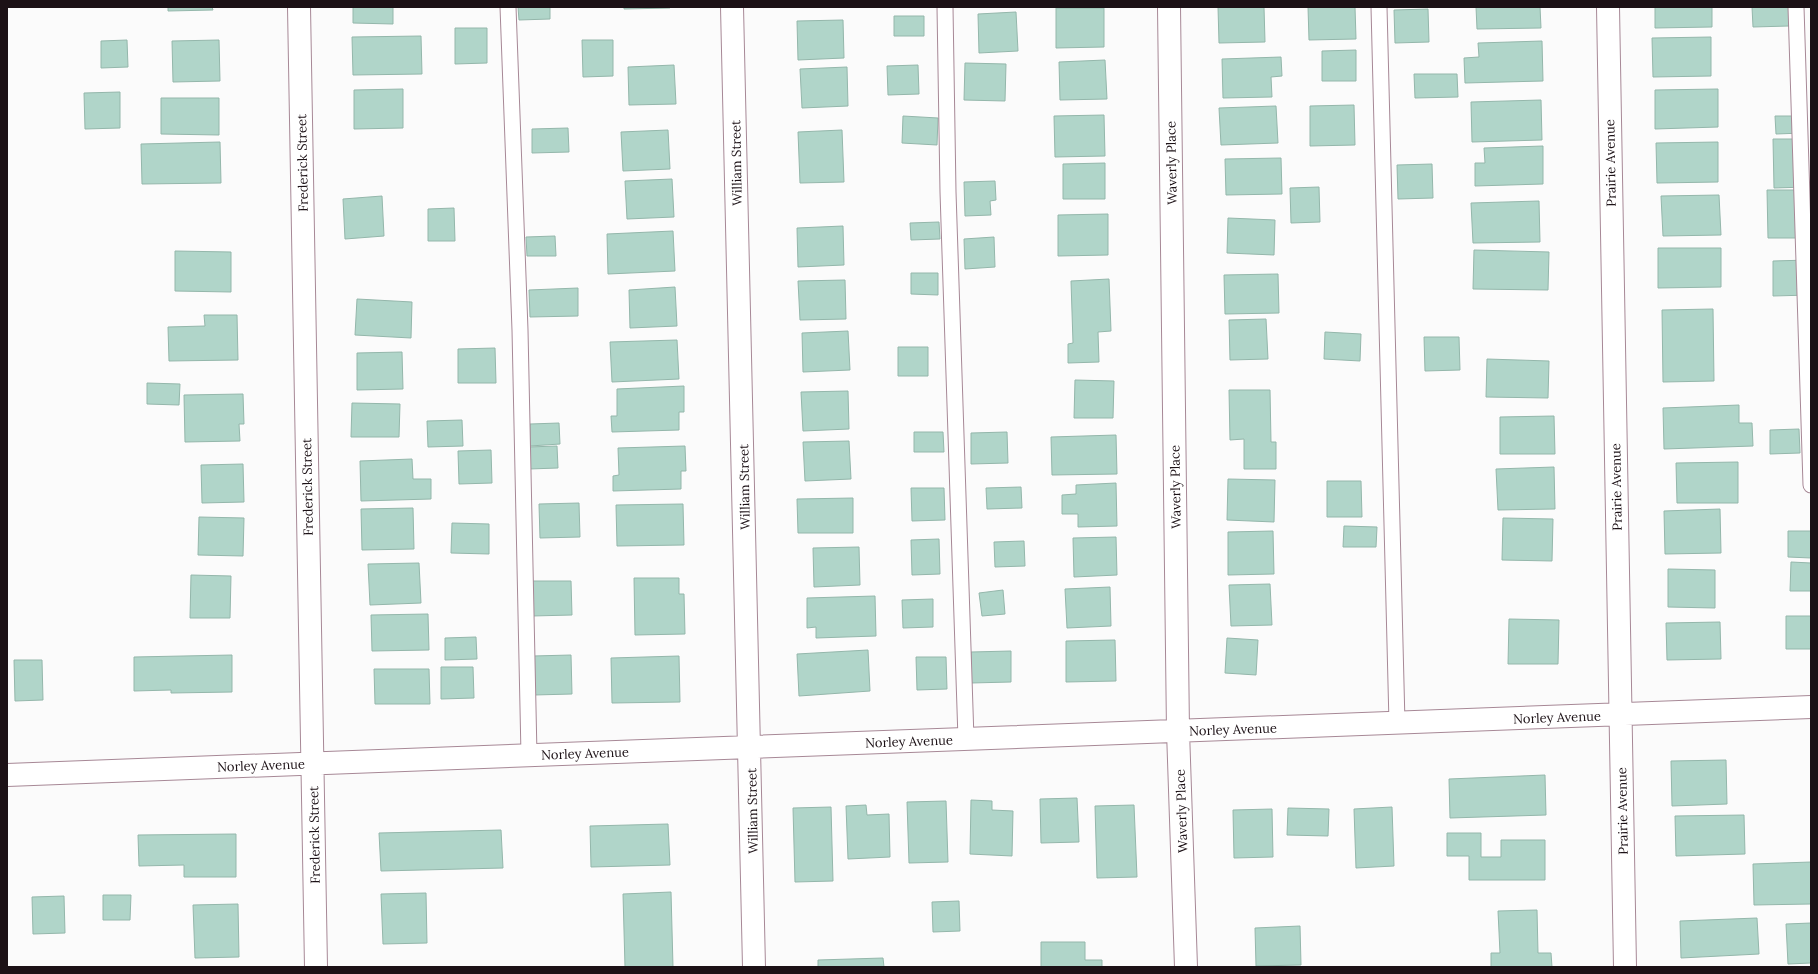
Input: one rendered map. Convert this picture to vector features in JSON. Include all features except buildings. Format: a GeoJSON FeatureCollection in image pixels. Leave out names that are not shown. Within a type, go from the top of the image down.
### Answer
{"type":"FeatureCollection","features":[{"type":"Feature","properties":{"kind":"street","name":"Frederick Street"},"geometry":{"type":"LineString","coordinates":[[299,7],[316,967]]}},
{"type":"Feature","properties":{"kind":"street","name":"William Street"},"geometry":{"type":"LineString","coordinates":[[732,7],[751,747],[754,967]]}},
{"type":"Feature","properties":{"kind":"street","name":"Waverly Place"},"geometry":{"type":"LineString","coordinates":[[1169,7],[1178,731],[1186,967]]}},
{"type":"Feature","properties":{"kind":"street","name":"Prairie Avenue"},"geometry":{"type":"LineString","coordinates":[[1608,7],[1625,967]]}},
{"type":"Feature","properties":{"kind":"street","name":"Norley Avenue"},"geometry":{"type":"LineString","coordinates":[[7,775],[1811,707]]}},
{"type":"Feature","properties":{"kind":"lane"},"geometry":{"type":"LineString","coordinates":[[508,7],[520,330],[529,755]]}},
{"type":"Feature","properties":{"kind":"lane"},"geometry":{"type":"LineString","coordinates":[[945,7],[948,200],[966,739]]}},
{"type":"Feature","properties":{"kind":"lane"},"geometry":{"type":"LineString","coordinates":[[1379,7],[1397,723]]}},
{"type":"Feature","properties":{"kind":"lane"},"geometry":{"type":"LineString","coordinates":[[1796,7],[1811,485]]}}]}
